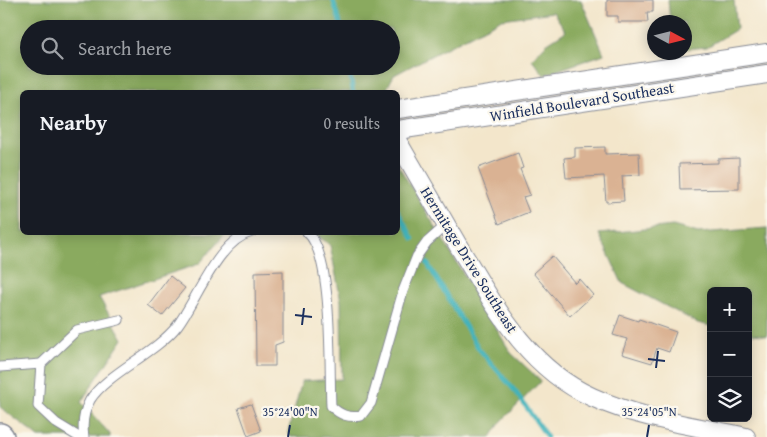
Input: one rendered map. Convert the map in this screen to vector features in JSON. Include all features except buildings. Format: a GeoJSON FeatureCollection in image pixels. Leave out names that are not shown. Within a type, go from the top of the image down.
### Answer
{"type":"FeatureCollection","features":[{"type":"Feature","properties":{"kind":"street","name":"Winfield Boulevard Southeast"},"geometry":{"type":"LineString","coordinates":[[400,130],[745,67],[767,54]]}},
{"type":"Feature","properties":{"kind":"street","name":"Winfield Boulevard Southeast"},"geometry":{"type":"LineString","coordinates":[[400,108],[745,67],[767,74]]}},
{"type":"Feature","properties":{"kind":"street","name":"Hermitage Drive Southeast"},"geometry":{"type":"LineString","coordinates":[[400,145],[513,334],[535,358],[557,376],[591,397],[627,410],[746,437]]}},
{"type":"Feature","properties":{"kind":"lane"},"geometry":{"type":"LineString","coordinates":[[308,235],[320,258],[331,332],[331,406],[339,414],[351,417],[361,416],[371,403],[403,291],[417,256],[426,242],[446,225]]}},
{"type":"Feature","properties":{"kind":"lane"},"geometry":{"type":"LineString","coordinates":[[84,437],[82,425],[90,400],[177,326],[228,247],[243,235]]}},
{"type":"Feature","properties":{"kind":"lane"},"geometry":{"type":"LineString","coordinates":[[0,367],[41,364],[77,330],[119,320]]}},
{"type":"Feature","properties":{"kind":"lane"},"geometry":{"type":"LineString","coordinates":[[41,364],[38,406],[56,423],[79,437]]}},
{"type":"Feature","properties":{"kind":"green space"},"geometry":{"type":"Polygon","coordinates":[[[0,0],[581,0],[604,54],[544,75],[532,59],[546,44],[566,31],[553,12],[502,19],[400,72],[400,20],[20,20],[20,75],[394,75],[386,90],[20,90],[20,235],[224,235],[199,264],[99,297],[123,339],[81,402],[110,434],[110,437],[39,437],[0,407],[0,0]]]}},
{"type":"Feature","properties":{"kind":"green space"},"geometry":{"type":"Polygon","coordinates":[[[668,0],[734,0],[737,29],[707,47],[692,48],[692,15],[669,15],[668,0]]]}},
{"type":"Feature","properties":{"kind":"green space"},"geometry":{"type":"Polygon","coordinates":[[[400,168],[511,353],[541,381],[500,423],[491,437],[291,437],[288,432],[302,381],[342,379],[341,301],[330,245],[317,235],[400,235],[400,168]]]}},
{"type":"Feature","properties":{"kind":"green space"},"geometry":{"type":"Polygon","coordinates":[[[673,226],[698,233],[767,228],[767,336],[752,334],[752,287],[707,287],[707,325],[698,323],[622,283],[599,234],[673,226]]]}},
{"type":"Feature","properties":{"kind":"waterway"},"geometry":{"type":"LineString","coordinates":[[333,0],[339,20]]}},
{"type":"Feature","properties":{"kind":"waterway"},"geometry":{"type":"LineString","coordinates":[[350,75],[353,90]]}},
{"type":"Feature","properties":{"kind":"waterway"},"geometry":{"type":"LineString","coordinates":[[400,215],[413,239]]}},
{"type":"Feature","properties":{"kind":"waterway"},"geometry":{"type":"LineString","coordinates":[[427,263],[479,349],[515,391],[547,437]]}}]}
